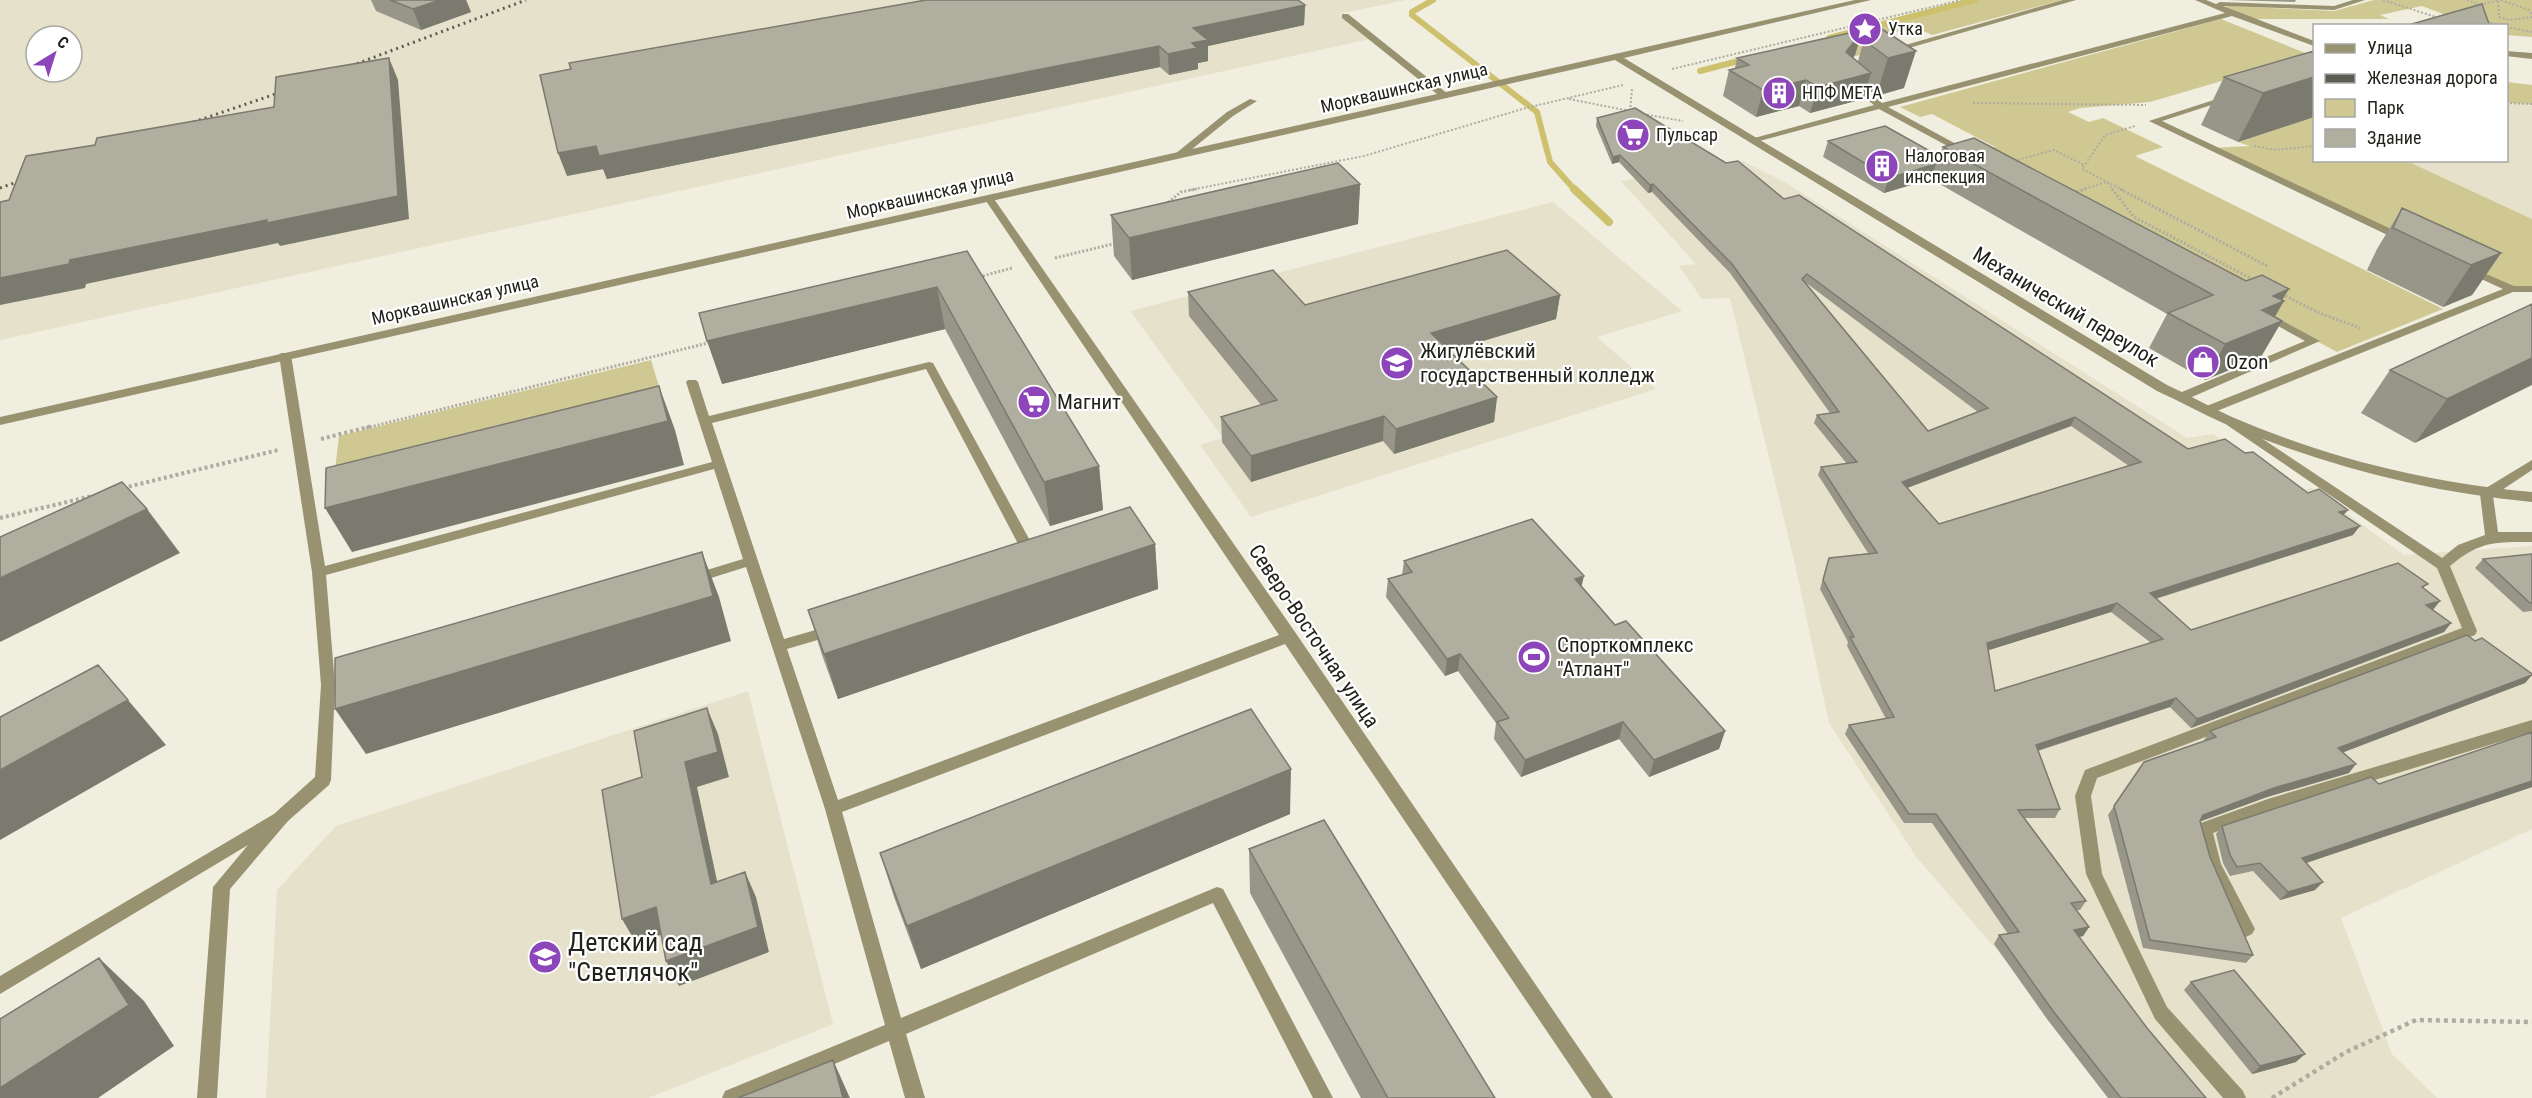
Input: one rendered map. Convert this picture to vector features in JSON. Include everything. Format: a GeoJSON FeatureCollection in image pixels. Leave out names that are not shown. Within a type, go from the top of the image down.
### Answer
{"type":"FeatureCollection","features":[{"type":"Feature","properties":{"kind":"street","name":"Морквашинская улица"},"geometry":{"type":"LineString","coordinates":[[0,421],[1867,0]]}},
{"type":"Feature","properties":{"kind":"street","name":"Механический переулок"},"geometry":{"type":"LineString","coordinates":[[1617,57],[2181,397],[2208,410],[2357,467],[2486,494],[2532,497]]}},
{"type":"Feature","properties":{"kind":"lane"},"geometry":{"type":"LineString","coordinates":[[1883,53],[2072,0]]}},
{"type":"Feature","properties":{"kind":"lane"},"geometry":{"type":"LineString","coordinates":[[2204,2],[2334,8],[2361,0]]}},
{"type":"Feature","properties":{"kind":"lane"},"geometry":{"type":"LineString","coordinates":[[2204,2],[2313,44]]}},
{"type":"Feature","properties":{"kind":"lane"},"geometry":{"type":"LineString","coordinates":[[1752,140],[2233,12]]}},
{"type":"Feature","properties":{"kind":"lane"},"geometry":{"type":"LineString","coordinates":[[1345,16],[1445,96]]}},
{"type":"Feature","properties":{"kind":"lane"},"geometry":{"type":"LineString","coordinates":[[2508,53],[2532,56]]}},
{"type":"Feature","properties":{"kind":"lane"},"geometry":{"type":"LineString","coordinates":[[1845,77],[1880,106],[1973,157]]}},
{"type":"Feature","properties":{"kind":"lane"},"geometry":{"type":"LineString","coordinates":[[2154,121],[2236,96]]}},
{"type":"Feature","properties":{"kind":"lane"},"geometry":{"type":"LineString","coordinates":[[1178,156],[1230,114],[1253,101]]}},
{"type":"Feature","properties":{"kind":"lane"},"geometry":{"type":"LineString","coordinates":[[2154,121],[2415,244]]}},
{"type":"Feature","properties":{"kind":"lane","name":"Северо-Восточная улица"},"geometry":{"type":"LineString","coordinates":[[989,198],[1290,636],[1603,1098]]}},
{"type":"Feature","properties":{"kind":"lane"},"geometry":{"type":"LineString","coordinates":[[2458,264],[2512,289]]}},
{"type":"Feature","properties":{"kind":"lane"},"geometry":{"type":"LineString","coordinates":[[2208,410],[2512,289],[2532,289]]}},
{"type":"Feature","properties":{"kind":"lane"},"geometry":{"type":"LineString","coordinates":[[2181,397],[2314,341],[2252,308]]}},
{"type":"Feature","properties":{"kind":"lane"},"geometry":{"type":"LineString","coordinates":[[207,1098],[222,887],[282,816],[323,780],[333,684],[319,572],[285,355]]}},
{"type":"Feature","properties":{"kind":"lane"},"geometry":{"type":"LineString","coordinates":[[705,421],[929,365],[1038,567],[1026,570]]}},
{"type":"Feature","properties":{"kind":"lane"},"geometry":{"type":"LineString","coordinates":[[692,382],[833,809],[915,1098]]}},
{"type":"Feature","properties":{"kind":"lane"},"geometry":{"type":"LineString","coordinates":[[2227,419],[2443,565],[2470,631],[2091,774],[2083,796],[2094,874],[2161,1013],[2236,1098]]}},
{"type":"Feature","properties":{"kind":"lane"},"geometry":{"type":"LineString","coordinates":[[319,572],[719,464]]}},
{"type":"Feature","properties":{"kind":"lane"},"geometry":{"type":"LineString","coordinates":[[2492,537],[2486,494],[2532,464]]}},
{"type":"Feature","properties":{"kind":"lane"},"geometry":{"type":"LineString","coordinates":[[2443,565],[2463,548],[2492,537],[2532,537]]}},
{"type":"Feature","properties":{"kind":"lane"},"geometry":{"type":"LineString","coordinates":[[683,581],[752,561]]}},
{"type":"Feature","properties":{"kind":"lane"},"geometry":{"type":"LineString","coordinates":[[780,646],[847,626]]}},
{"type":"Feature","properties":{"kind":"lane"},"geometry":{"type":"LineString","coordinates":[[833,809],[1290,636]]}},
{"type":"Feature","properties":{"kind":"lane"},"geometry":{"type":"LineString","coordinates":[[2246,929],[2213,865],[2204,829],[2268,806],[2532,726]]}},
{"type":"Feature","properties":{"kind":"lane"},"geometry":{"type":"LineString","coordinates":[[0,986],[282,816]]}},
{"type":"Feature","properties":{"kind":"lane"},"geometry":{"type":"LineString","coordinates":[[732,1098],[1217,894],[1323,1098]]}},
{"type":"Feature","properties":{"kind":"path"},"geometry":{"type":"LineString","coordinates":[[1651,78],[1668,70],[1961,0]]}},
{"type":"Feature","properties":{"kind":"path"},"geometry":{"type":"LineString","coordinates":[[2383,0],[2438,19],[2446,16]]}},
{"type":"Feature","properties":{"kind":"path"},"geometry":{"type":"LineString","coordinates":[[2467,0],[2481,4]]}},
{"type":"Feature","properties":{"kind":"path"},"geometry":{"type":"LineString","coordinates":[[2500,0],[2499,17],[2508,20],[2531,13]]}},
{"type":"Feature","properties":{"kind":"path"},"geometry":{"type":"LineString","coordinates":[[2471,8],[2500,0],[2531,13]]}},
{"type":"Feature","properties":{"kind":"path"},"geometry":{"type":"LineString","coordinates":[[2481,20],[2494,24]]}},
{"type":"Feature","properties":{"kind":"path"},"geometry":{"type":"LineString","coordinates":[[2508,27],[2532,32]]}},
{"type":"Feature","properties":{"kind":"path"},"geometry":{"type":"LineString","coordinates":[[1164,206],[1182,192],[1364,156],[1536,105],[1632,82],[1630,111]]}},
{"type":"Feature","properties":{"kind":"path"},"geometry":{"type":"LineString","coordinates":[[1566,98],[1694,124]]}},
{"type":"Feature","properties":{"kind":"path"},"geometry":{"type":"LineString","coordinates":[[1968,103],[2156,105]]}},
{"type":"Feature","properties":{"kind":"path"},"geometry":{"type":"LineString","coordinates":[[2508,103],[2532,104]]}},
{"type":"Feature","properties":{"kind":"path"},"geometry":{"type":"LineString","coordinates":[[2154,121],[2105,135],[2082,169],[2269,267]]}},
{"type":"Feature","properties":{"kind":"path"},"geometry":{"type":"LineString","coordinates":[[2252,146],[2276,150],[2313,146]]}},
{"type":"Feature","properties":{"kind":"path"},"geometry":{"type":"LineString","coordinates":[[2013,161],[2054,150],[2084,165]]}},
{"type":"Feature","properties":{"kind":"path"},"geometry":{"type":"LineString","coordinates":[[2063,196],[2108,182]]}},
{"type":"Feature","properties":{"kind":"path"},"geometry":{"type":"LineString","coordinates":[[2108,182],[2134,217],[2261,283]]}},
{"type":"Feature","properties":{"kind":"path"},"geometry":{"type":"LineString","coordinates":[[976,277],[1119,243]]}},
{"type":"Feature","properties":{"kind":"path"},"geometry":{"type":"LineString","coordinates":[[2209,265],[2219,261]]}},
{"type":"Feature","properties":{"kind":"path"},"geometry":{"type":"LineString","coordinates":[[2280,293],[2345,324],[2392,337]]}},
{"type":"Feature","properties":{"kind":"path"},"geometry":{"type":"LineString","coordinates":[[115,490],[724,340]]}},
{"type":"Feature","properties":{"kind":"path"},"geometry":{"type":"LineString","coordinates":[[0,518],[103,493]]}},
{"type":"Feature","properties":{"kind":"path"},"geometry":{"type":"LineString","coordinates":[[2272,1098],[2346,1052],[2416,1020],[2532,1022]]}},
{"type":"Feature","properties":{"kind":"shaded area"},"geometry":{"type":"Polygon","coordinates":[[[0,0],[1406,0],[1339,14],[1370,39],[0,340],[0,0]]]}},
{"type":"Feature","properties":{"kind":"shaded area"},"geometry":{"type":"Polygon","coordinates":[[[2508,104],[2532,104],[2532,219],[2409,162],[2508,162],[2508,104]]]}},
{"type":"Feature","properties":{"kind":"shaded area"},"geometry":{"type":"Polygon","coordinates":[[[1743,161],[1783,181],[2187,438],[2213,434],[2294,491],[2312,488],[2404,555],[2532,546],[2532,829],[2341,918],[2392,1054],[2437,1098],[2115,1098],[2075,1040],[1917,858],[1829,723],[1795,564],[1730,298],[1702,299],[1679,266],[1696,264],[1621,181],[1743,161]]]}},
{"type":"Feature","properties":{"kind":"shaded area","name":"Жигулёвский государственный колледж"},"geometry":{"type":"Polygon","coordinates":[[[1553,202],[1682,311],[1597,337],[1656,389],[1251,517],[1200,445],[1223,438],[1130,311],[1553,202]]]}},
{"type":"Feature","properties":{"kind":"shaded area","name":"Детский сад \"Светлячок\""},"geometry":{"type":"Polygon","coordinates":[[[748,691],[833,1024],[648,1098],[266,1098],[277,890],[336,826],[748,691]]]}},
{"type":"Feature","properties":{"kind":"green space"},"geometry":{"type":"Polygon","coordinates":[[[1975,0],[2062,0],[1932,35],[1915,27],[1859,42],[1875,51],[1856,56],[1845,50],[1789,49],[1975,0]]]}},
{"type":"Feature","properties":{"kind":"green space"},"geometry":{"type":"Polygon","coordinates":[[[2374,0],[2532,0],[2532,37],[2508,35],[2508,24],[2469,24],[2422,6],[2380,15],[2389,19],[2252,19],[2226,9],[2227,6],[2334,11],[2374,0]]]}},
{"type":"Feature","properties":{"kind":"green space"},"geometry":{"type":"Polygon","coordinates":[[[2221,19],[2310,55],[2150,102],[2080,108],[2068,112],[2089,122],[2103,118],[2163,147],[2135,156],[2443,309],[2337,352],[1972,154],[1995,147],[1932,114],[1920,117],[1900,107],[2221,19]]]}},
{"type":"Feature","properties":{"kind":"green space"},"geometry":{"type":"Polygon","coordinates":[[[2508,82],[2532,85],[2532,104],[2508,103],[2508,82]]]}},
{"type":"Feature","properties":{"kind":"green space"},"geometry":{"type":"Polygon","coordinates":[[[2313,117],[2313,162],[2409,162],[2532,219],[2532,289],[2512,289],[2211,148],[2250,146],[2238,142],[2313,117]]]}},
{"type":"Feature","properties":{"kind":"green space"},"geometry":{"type":"Polygon","coordinates":[[[651,360],[669,419],[331,503],[339,436],[651,360]]]}},
{"type":"Feature","properties":{"kind":"building"},"geometry":{"type":"Polygon","coordinates":[[[390,0],[440,0],[413,9],[390,0]]]}},
{"type":"Feature","properties":{"kind":"building"},"geometry":{"type":"Polygon","coordinates":[[[926,0],[1298,0],[1305,5],[1193,28],[1208,40],[1192,43],[1197,48],[1168,54],[1159,46],[599,156],[596,146],[558,153],[540,75],[571,69],[569,63],[926,0]]]}},
{"type":"Feature","properties":{"kind":"building"},"geometry":{"type":"Polygon","coordinates":[[[2482,4],[2489,24],[2412,24],[2482,4]]]}},
{"type":"Feature","properties":{"kind":"building"},"geometry":{"type":"Polygon","coordinates":[[[1877,26],[1916,51],[1888,58],[1864,40],[1877,26]]]}},
{"type":"Feature","properties":{"kind":"building"},"geometry":{"type":"Polygon","coordinates":[[[1863,30],[1846,52],[1871,73],[1818,87],[1806,80],[1763,90],[1729,70],[1749,65],[1737,58],[1863,30]]]}},
{"type":"Feature","properties":{"kind":"building"},"geometry":{"type":"Polygon","coordinates":[[[2313,51],[2313,77],[2263,93],[2224,77],[2313,51]]]}},
{"type":"Feature","properties":{"kind":"building"},"geometry":{"type":"Polygon","coordinates":[[[389,58],[398,196],[70,260],[69,264],[0,278],[0,202],[9,200],[26,156],[95,145],[97,138],[274,107],[276,77],[389,58]]]}},
{"type":"Feature","properties":{"kind":"building"},"geometry":{"type":"Polygon","coordinates":[[[1635,108],[1726,163],[1738,161],[1784,199],[1799,195],[2188,449],[2225,439],[2245,453],[2253,452],[2308,493],[2319,489],[2348,510],[2339,512],[2360,526],[2150,593],[2191,630],[2398,563],[2428,584],[2422,587],[2440,601],[2426,605],[2451,623],[2197,719],[2176,698],[2036,745],[2060,809],[2018,810],[2086,901],[2071,903],[2089,927],[2074,930],[2147,1028],[2206,1098],[2121,1098],[2053,1011],[1999,935],[2019,932],[1936,814],[1909,814],[1849,725],[1894,717],[1850,637],[1854,637],[1823,580],[1829,558],[1877,553],[1821,467],[1857,462],[1817,415],[1839,412],[1732,264],[1653,184],[1650,185],[1620,155],[1613,157],[1597,118],[1635,108]],[[1807,274],[1802,279],[1928,431],[1988,408],[1807,274]],[[2075,417],[1902,482],[1939,524],[2141,462],[2075,417]],[[2117,603],[1987,643],[1995,691],[2163,639],[2117,603]]]}},
{"type":"Feature","properties":{"kind":"building"},"geometry":{"type":"Polygon","coordinates":[[[1885,126],[1939,156],[1936,164],[1889,178],[1828,141],[1885,126]]]}},
{"type":"Feature","properties":{"kind":"building"},"geometry":{"type":"Polygon","coordinates":[[[1974,138],[2246,281],[2262,275],[2289,289],[2273,296],[2284,301],[2262,310],[2282,321],[2225,344],[2168,313],[2213,295],[1943,147],[1974,138]]]}},
{"type":"Feature","properties":{"kind":"building"},"geometry":{"type":"Polygon","coordinates":[[[1338,163],[1360,184],[1129,238],[1111,215],[1338,163]]]}},
{"type":"Feature","properties":{"kind":"building"},"geometry":{"type":"Polygon","coordinates":[[[2402,208],[2501,253],[2471,265],[2393,228],[2402,208]]]}},
{"type":"Feature","properties":{"kind":"building"},"geometry":{"type":"Polygon","coordinates":[[[1507,250],[1560,295],[1431,333],[1497,397],[1396,429],[1384,416],[1251,456],[1221,417],[1277,400],[1188,292],[1273,270],[1305,305],[1507,250]]]}},
{"type":"Feature","properties":{"kind":"building"},"geometry":{"type":"Polygon","coordinates":[[[967,251],[1099,466],[1044,482],[937,287],[707,341],[699,313],[967,251]]]}},
{"type":"Feature","properties":{"kind":"building"},"geometry":{"type":"Polygon","coordinates":[[[2532,304],[2532,358],[2447,399],[2390,370],[2532,304]]]}},
{"type":"Feature","properties":{"kind":"building"},"geometry":{"type":"Polygon","coordinates":[[[659,386],[668,421],[325,508],[326,468],[659,386]]]}},
{"type":"Feature","properties":{"kind":"building"},"geometry":{"type":"Polygon","coordinates":[[[122,482],[147,509],[0,578],[0,537],[122,482]]]}},
{"type":"Feature","properties":{"kind":"building"},"geometry":{"type":"Polygon","coordinates":[[[1130,507],[1155,544],[824,654],[808,610],[1130,507]]]}},
{"type":"Feature","properties":{"kind":"building","name":"Спорткомплекс \"Атлант\""},"geometry":{"type":"Polygon","coordinates":[[[1532,519],[1584,576],[1575,579],[1615,625],[1626,621],[1725,731],[1654,760],[1623,722],[1525,760],[1497,722],[1509,718],[1460,654],[1447,659],[1388,579],[1412,572],[1404,561],[1532,519]]]}},
{"type":"Feature","properties":{"kind":"building"},"geometry":{"type":"Polygon","coordinates":[[[702,552],[713,596],[335,709],[335,658],[702,552]]]}},
{"type":"Feature","properties":{"kind":"building"},"geometry":{"type":"Polygon","coordinates":[[[2532,554],[2532,603],[2483,559],[2532,554]]]}},
{"type":"Feature","properties":{"kind":"building"},"geometry":{"type":"Polygon","coordinates":[[[2467,635],[2475,641],[2482,638],[2532,675],[2338,748],[2356,764],[2274,788],[2203,815],[2200,821],[2210,857],[2253,955],[2150,940],[2114,806],[2144,762],[2216,737],[2210,731],[2467,635]]]}},
{"type":"Feature","properties":{"kind":"building"},"geometry":{"type":"Polygon","coordinates":[[[98,665],[128,700],[0,770],[0,717],[98,665]]]}},
{"type":"Feature","properties":{"kind":"building"},"geometry":{"type":"Polygon","coordinates":[[[707,708],[718,752],[685,762],[711,884],[745,872],[758,927],[666,961],[656,907],[622,919],[602,790],[642,777],[634,731],[707,708]]]}},
{"type":"Feature","properties":{"kind":"building"},"geometry":{"type":"Polygon","coordinates":[[[1251,709],[1291,769],[907,926],[880,853],[1251,709]]]}},
{"type":"Feature","properties":{"kind":"building"},"geometry":{"type":"Polygon","coordinates":[[[2532,732],[2532,781],[2302,858],[2323,882],[2288,892],[2260,863],[2237,867],[2230,855],[2222,826],[2371,777],[2379,784],[2532,732]]]}},
{"type":"Feature","properties":{"kind":"building"},"geometry":{"type":"Polygon","coordinates":[[[1324,820],[1495,1098],[1388,1098],[1249,849],[1324,820]]]}},
{"type":"Feature","properties":{"kind":"building"},"geometry":{"type":"Polygon","coordinates":[[[99,958],[129,1005],[0,1088],[0,1019],[99,958]]]}},
{"type":"Feature","properties":{"kind":"building"},"geometry":{"type":"Polygon","coordinates":[[[2234,970],[2305,1054],[2260,1066],[2191,982],[2234,970]]]}},
{"type":"Feature","properties":{"kind":"building"},"geometry":{"type":"Polygon","coordinates":[[[833,1060],[843,1098],[738,1098],[833,1060]]]}},
{"type":"Feature","properties":{"kind":"waterway"},"geometry":{"type":"LineString","coordinates":[[1433,0],[1412,12],[1412,15],[1537,112],[1550,162],[1575,190]]}},
{"type":"Feature","properties":{"kind":"waterway"},"geometry":{"type":"LineString","coordinates":[[1829,38],[1975,0]]}},
{"type":"Feature","properties":{"kind":"waterway"},"geometry":{"type":"LineString","coordinates":[[1700,71],[1746,59]]}},
{"type":"Feature","properties":{"kind":"waterway"},"geometry":{"type":"LineString","coordinates":[[1575,190],[1609,222]]}},
{"type":"Feature","properties":{"kind":"railway"},"geometry":{"type":"LineString","coordinates":[[340,70],[526,0]]}},
{"type":"Feature","properties":{"kind":"railway"},"geometry":{"type":"LineString","coordinates":[[182,126],[290,89]]}},
{"type":"Feature","properties":{"kind":"railway"},"geometry":{"type":"LineString","coordinates":[[0,188],[31,177]]}},
{"type":"Feature","properties":{"kind":"place","name":"Утка"},"geometry":{"type":"Point","coordinates":[1865,29]}},
{"type":"Feature","properties":{"kind":"place","name":"НПФ МЕТА"},"geometry":{"type":"Point","coordinates":[1779,93]}},
{"type":"Feature","properties":{"kind":"place","name":"Пульсар"},"geometry":{"type":"Point","coordinates":[1633,135]}},
{"type":"Feature","properties":{"kind":"place","name":"Налоговая инспекция"},"geometry":{"type":"Point","coordinates":[1882,166]}},
{"type":"Feature","properties":{"kind":"place","name":"Ozon"},"geometry":{"type":"Point","coordinates":[2203,362]}},
{"type":"Feature","properties":{"kind":"place","name":"Жигулёвский государственный колледж"},"geometry":{"type":"Point","coordinates":[1397,363]}},
{"type":"Feature","properties":{"kind":"place","name":"Магнит"},"geometry":{"type":"Point","coordinates":[1034,402]}},
{"type":"Feature","properties":{"kind":"place","name":"Спорткомплекс \"Атлант\""},"geometry":{"type":"Point","coordinates":[1534,657]}},
{"type":"Feature","properties":{"kind":"place","name":"Детский сад \"Светлячок\""},"geometry":{"type":"Point","coordinates":[545,957]}}]}
